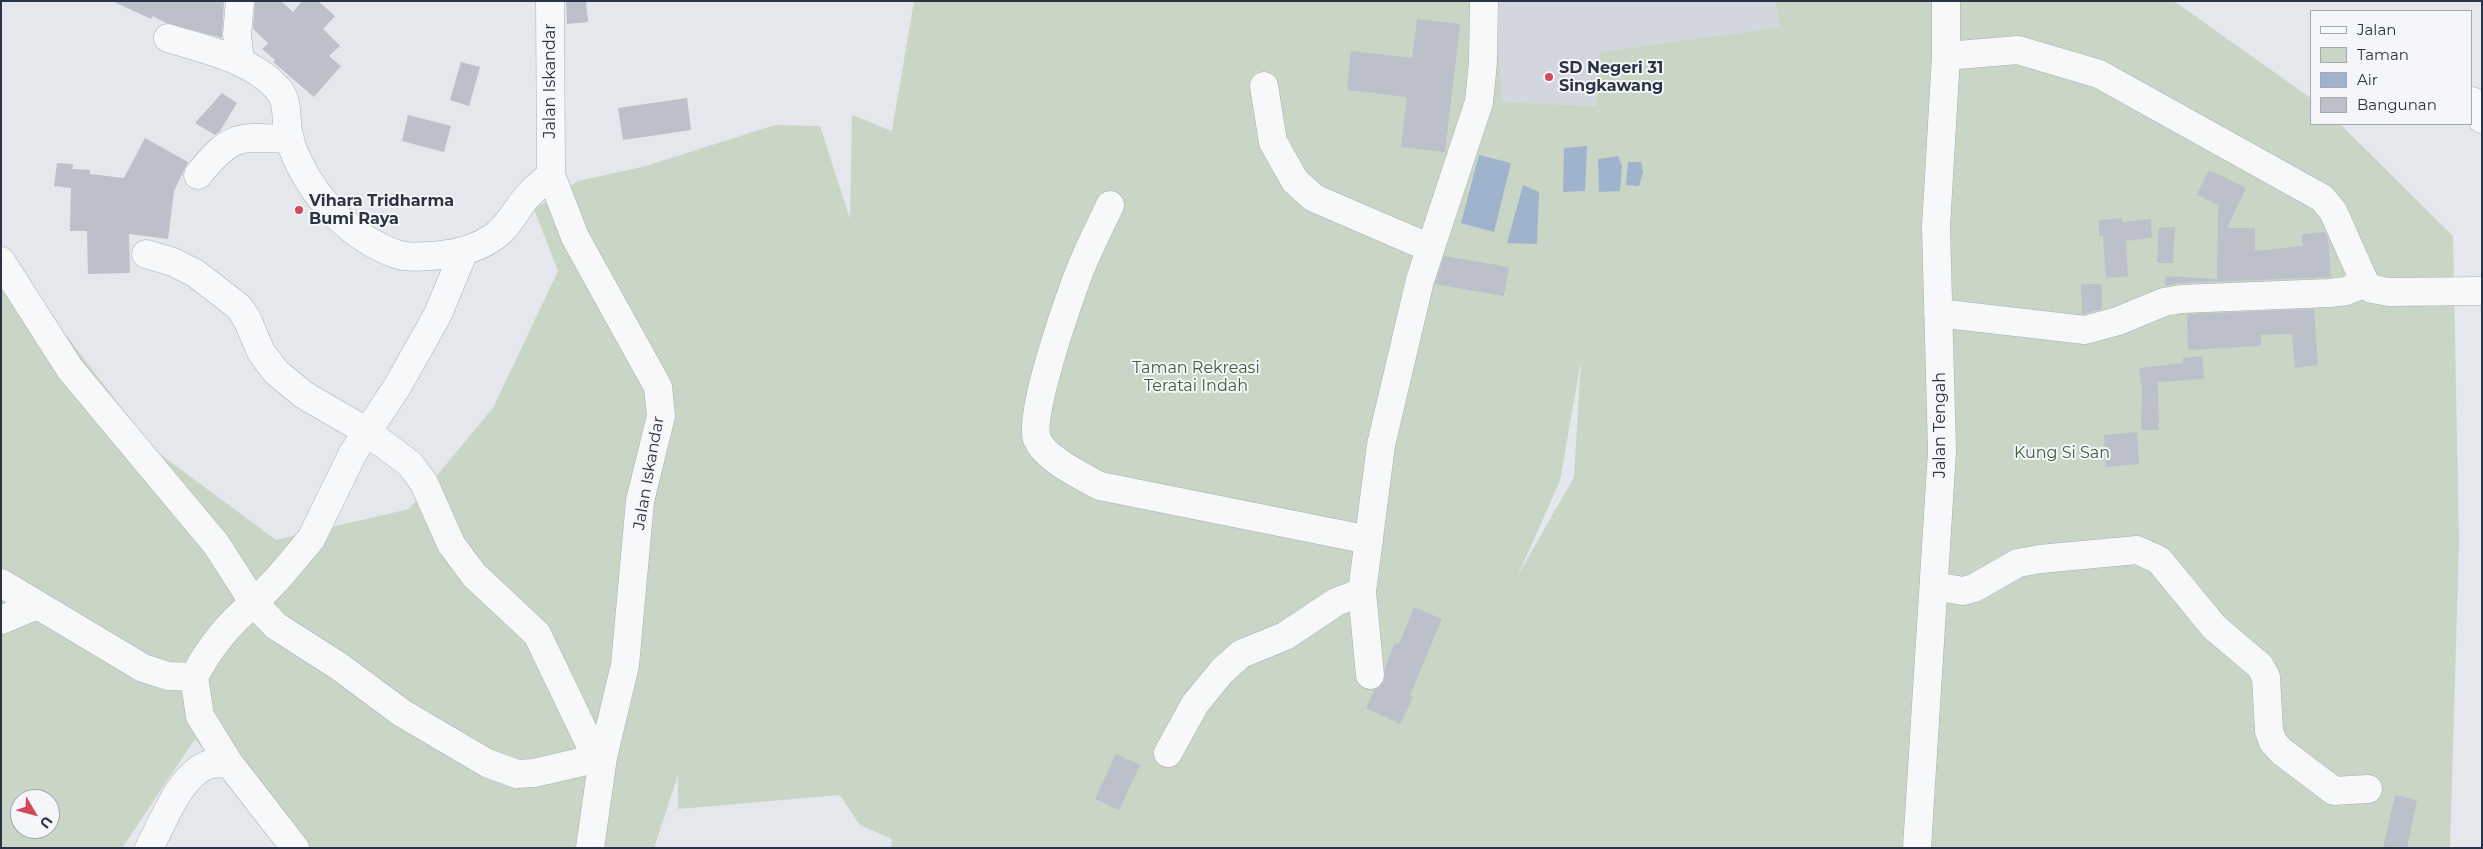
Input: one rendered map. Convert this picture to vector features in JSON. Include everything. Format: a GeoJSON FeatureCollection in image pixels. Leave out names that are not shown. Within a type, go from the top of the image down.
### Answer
{"type":"FeatureCollection","features":[{"type":"Feature","properties":{"kind":"street"},"geometry":{"type":"LineString","coordinates":[[240,1],[237,34],[240,62]]}},
{"type":"Feature","properties":{"kind":"street","name":"Jalan Iskandar"},"geometry":{"type":"LineString","coordinates":[[550,1],[551,175],[575,237],[658,387],[661,416],[640,502],[625,665],[600,758],[590,848]]}},
{"type":"Feature","properties":{"kind":"street"},"geometry":{"type":"LineString","coordinates":[[1370,675],[1362,592],[1380,445],[1430,248],[1479,102],[1483,62],[1484,1]]}},
{"type":"Feature","properties":{"kind":"street","name":"Jalan Tengah"},"geometry":{"type":"LineString","coordinates":[[1918,848],[1942,451],[1936,227],[1946,56],[1946,1]]}},
{"type":"Feature","properties":{"kind":"street"},"geometry":{"type":"LineString","coordinates":[[168,38],[240,62],[266,76],[286,101],[290,139],[298,162],[315,193],[336,216],[361,235],[397,254],[422,257],[464,251],[494,237],[508,223],[526,198],[551,175]]}},
{"type":"Feature","properties":{"kind":"street"},"geometry":{"type":"LineString","coordinates":[[1946,56],[2018,50],[2099,74],[2322,198],[2333,212],[2365,283],[2372,289],[2389,292],[2482,291]]}},
{"type":"Feature","properties":{"kind":"street"},"geometry":{"type":"LineString","coordinates":[[1264,86],[1273,142],[1295,181],[1314,198],[1430,248]]}},
{"type":"Feature","properties":{"kind":"street"},"geometry":{"type":"LineString","coordinates":[[2473,103],[2482,119]]}},
{"type":"Feature","properties":{"kind":"street"},"geometry":{"type":"LineString","coordinates":[[198,175],[218,150],[238,139],[290,139]]}},
{"type":"Feature","properties":{"kind":"street"},"geometry":{"type":"LineString","coordinates":[[1110,205],[1077,277],[1048,368],[1035,424],[1037,438],[1043,449],[1067,468],[1100,486],[1369,540]]}},
{"type":"Feature","properties":{"kind":"street"},"geometry":{"type":"LineString","coordinates":[[295,848],[229,763],[200,716],[194,677],[204,659],[229,626],[280,576],[311,539],[366,431],[396,387],[438,314],[464,251]]}},
{"type":"Feature","properties":{"kind":"street"},"geometry":{"type":"LineString","coordinates":[[1,261],[70,369],[216,544],[254,603],[276,626],[340,667],[402,713],[487,764],[518,774],[534,773],[600,758],[537,634],[474,575],[451,544],[424,483],[410,464],[366,431],[304,395],[276,372],[261,352],[247,318],[238,307],[195,274],[173,262],[146,254]]}},
{"type":"Feature","properties":{"kind":"street"},"geometry":{"type":"LineString","coordinates":[[1938,313],[2085,330],[2118,321],[2164,302],[2181,299],[2330,293],[2346,290],[2365,283]]}},
{"type":"Feature","properties":{"kind":"street"},"geometry":{"type":"LineString","coordinates":[[1934,586],[1963,591],[1974,588],[2018,563],[2040,559],[2137,550],[2147,553],[2159,560],[2214,627],[2260,666],[2266,677],[2268,689],[2266,706],[2269,731],[2273,742],[2334,791],[2368,789]]}},
{"type":"Feature","properties":{"kind":"street"},"geometry":{"type":"LineString","coordinates":[[1,583],[143,668],[168,676],[194,677]]}},
{"type":"Feature","properties":{"kind":"street"},"geometry":{"type":"LineString","coordinates":[[1168,753],[1195,704],[1222,670],[1241,654],[1285,636],[1336,602],[1362,592]]}},
{"type":"Feature","properties":{"kind":"street"},"geometry":{"type":"LineString","coordinates":[[1,620],[37,605]]}},
{"type":"Feature","properties":{"kind":"street"},"geometry":{"type":"LineString","coordinates":[[149,848],[179,791],[190,776],[209,764],[229,763]]}},
{"type":"Feature","properties":{"kind":"shaded area","name":"SD Negeri 31 Singkawang"},"geometry":{"type":"Polygon","coordinates":[[[1496,1],[1775,1],[1780,27],[1599,52],[1597,106],[1502,102],[1496,1]]]}},
{"type":"Feature","properties":{"kind":"green space"},"geometry":{"type":"Polygon","coordinates":[[[914,1],[1496,1],[1502,102],[1597,106],[1599,52],[1780,27],[1775,1],[2174,1],[2310,98],[2310,125],[2341,125],[2453,236],[2459,542],[2450,848],[891,848],[892,839],[860,825],[840,795],[678,809],[678,775],[654,848],[282,848],[195,739],[122,848],[1,848],[1,250],[153,449],[276,540],[409,509],[493,408],[558,271],[534,209],[578,181],[646,166],[775,125],[820,126],[850,219],[852,115],[892,131],[914,1]],[[1581,360],[1560,481],[1517,577],[1574,477],[1581,360]]]}},
{"type":"Feature","properties":{"kind":"water"},"geometry":{"type":"Polygon","coordinates":[[[1587,146],[1585,191],[1563,192],[1564,148],[1587,146]]]}},
{"type":"Feature","properties":{"kind":"water"},"geometry":{"type":"Polygon","coordinates":[[[1479,155],[1511,163],[1494,232],[1461,223],[1479,155]]]}},
{"type":"Feature","properties":{"kind":"water"},"geometry":{"type":"Polygon","coordinates":[[[1618,156],[1622,166],[1620,191],[1599,192],[1598,159],[1618,156]]]}},
{"type":"Feature","properties":{"kind":"water"},"geometry":{"type":"Polygon","coordinates":[[[1628,162],[1641,162],[1643,172],[1639,186],[1626,185],[1628,162]]]}},
{"type":"Feature","properties":{"kind":"water"},"geometry":{"type":"Polygon","coordinates":[[[1523,185],[1539,192],[1537,244],[1507,243],[1523,185]]]}},
{"type":"Feature","properties":{"kind":"building"},"geometry":{"type":"Polygon","coordinates":[[[112,1],[224,1],[222,38],[166,23],[153,16],[151,19],[112,1]]]}},
{"type":"Feature","properties":{"kind":"building"},"geometry":{"type":"Polygon","coordinates":[[[255,1],[281,1],[293,12],[302,1],[318,1],[335,16],[323,29],[340,46],[329,56],[341,66],[314,97],[273,62],[275,60],[262,49],[268,43],[253,29],[255,1]]]}},
{"type":"Feature","properties":{"kind":"building"},"geometry":{"type":"Polygon","coordinates":[[[566,1],[586,1],[588,22],[567,24],[566,1]]]}},
{"type":"Feature","properties":{"kind":"building"},"geometry":{"type":"Polygon","coordinates":[[[1417,19],[1460,24],[1445,152],[1401,147],[1407,97],[1347,90],[1351,51],[1412,58],[1417,19]]]}},
{"type":"Feature","properties":{"kind":"building"},"geometry":{"type":"Polygon","coordinates":[[[461,62],[480,67],[469,106],[450,100],[461,62]]]}},
{"type":"Feature","properties":{"kind":"building"},"geometry":{"type":"Polygon","coordinates":[[[222,93],[237,103],[220,131],[215,135],[195,123],[222,93]]]}},
{"type":"Feature","properties":{"kind":"building"},"geometry":{"type":"Polygon","coordinates":[[[687,98],[691,130],[623,140],[618,108],[687,98]]]}},
{"type":"Feature","properties":{"kind":"building"},"geometry":{"type":"Polygon","coordinates":[[[408,115],[451,126],[444,152],[402,141],[408,115]]]}},
{"type":"Feature","properties":{"kind":"building"},"geometry":{"type":"Polygon","coordinates":[[[145,138],[188,162],[174,191],[168,239],[129,234],[130,273],[88,274],[87,231],[70,231],[71,188],[54,186],[57,163],[73,164],[72,169],[90,170],[90,174],[124,178],[145,138]]]}},
{"type":"Feature","properties":{"kind":"building"},"geometry":{"type":"Polygon","coordinates":[[[2209,170],[2246,188],[2227,228],[2255,228],[2255,251],[2303,246],[2302,234],[2325,232],[2328,238],[2331,277],[2180,283],[2165,286],[2166,276],[2217,279],[2218,205],[2197,195],[2209,170]]]}},
{"type":"Feature","properties":{"kind":"building"},"geometry":{"type":"Polygon","coordinates":[[[2122,218],[2122,222],[2151,219],[2152,238],[2126,241],[2128,276],[2106,278],[2103,236],[2099,236],[2099,220],[2122,218]]]}},
{"type":"Feature","properties":{"kind":"building"},"geometry":{"type":"Polygon","coordinates":[[[2159,227],[2175,227],[2173,263],[2157,263],[2159,227]]]}},
{"type":"Feature","properties":{"kind":"building"},"geometry":{"type":"Polygon","coordinates":[[[1444,256],[1509,267],[1504,296],[1435,284],[1444,256]]]}},
{"type":"Feature","properties":{"kind":"building"},"geometry":{"type":"Polygon","coordinates":[[[2081,284],[2102,284],[2102,309],[2082,314],[2081,284]]]}},
{"type":"Feature","properties":{"kind":"building"},"geometry":{"type":"Polygon","coordinates":[[[2314,309],[2318,365],[2295,368],[2292,334],[2261,335],[2261,346],[2188,350],[2187,314],[2314,309]]]}},
{"type":"Feature","properties":{"kind":"building"},"geometry":{"type":"Polygon","coordinates":[[[2202,356],[2204,379],[2158,382],[2159,430],[2141,430],[2142,389],[2139,368],[2183,363],[2183,358],[2202,356]]]}},
{"type":"Feature","properties":{"kind":"building"},"geometry":{"type":"Polygon","coordinates":[[[2137,432],[2139,464],[2106,467],[2104,435],[2137,432]]]}},
{"type":"Feature","properties":{"kind":"building"},"geometry":{"type":"Polygon","coordinates":[[[1414,607],[1442,619],[1410,695],[1413,697],[1400,724],[1366,708],[1375,689],[1384,682],[1385,667],[1395,643],[1399,644],[1414,607]]]}},
{"type":"Feature","properties":{"kind":"building"},"geometry":{"type":"Polygon","coordinates":[[[1116,754],[1140,765],[1119,810],[1095,799],[1116,754]]]}},
{"type":"Feature","properties":{"kind":"building"},"geometry":{"type":"Polygon","coordinates":[[[2395,795],[2417,800],[2407,848],[2383,848],[2395,795]]]}},
{"type":"Feature","properties":{"kind":"place","name":"SD Negeri 31 Singkawang"},"geometry":{"type":"Point","coordinates":[1549,77]}},
{"type":"Feature","properties":{"kind":"place","name":"Vihara Tridharma Bumi Raya"},"geometry":{"type":"Point","coordinates":[299,210]}},
{"type":"Feature","properties":{"kind":"park label","name":"Taman Rekreasi Teratai Indah"},"geometry":{"type":"Point","coordinates":[1196,377]}},
{"type":"Feature","properties":{"kind":"park label","name":"Kung Si San"},"geometry":{"type":"Point","coordinates":[2062,453]}}]}
